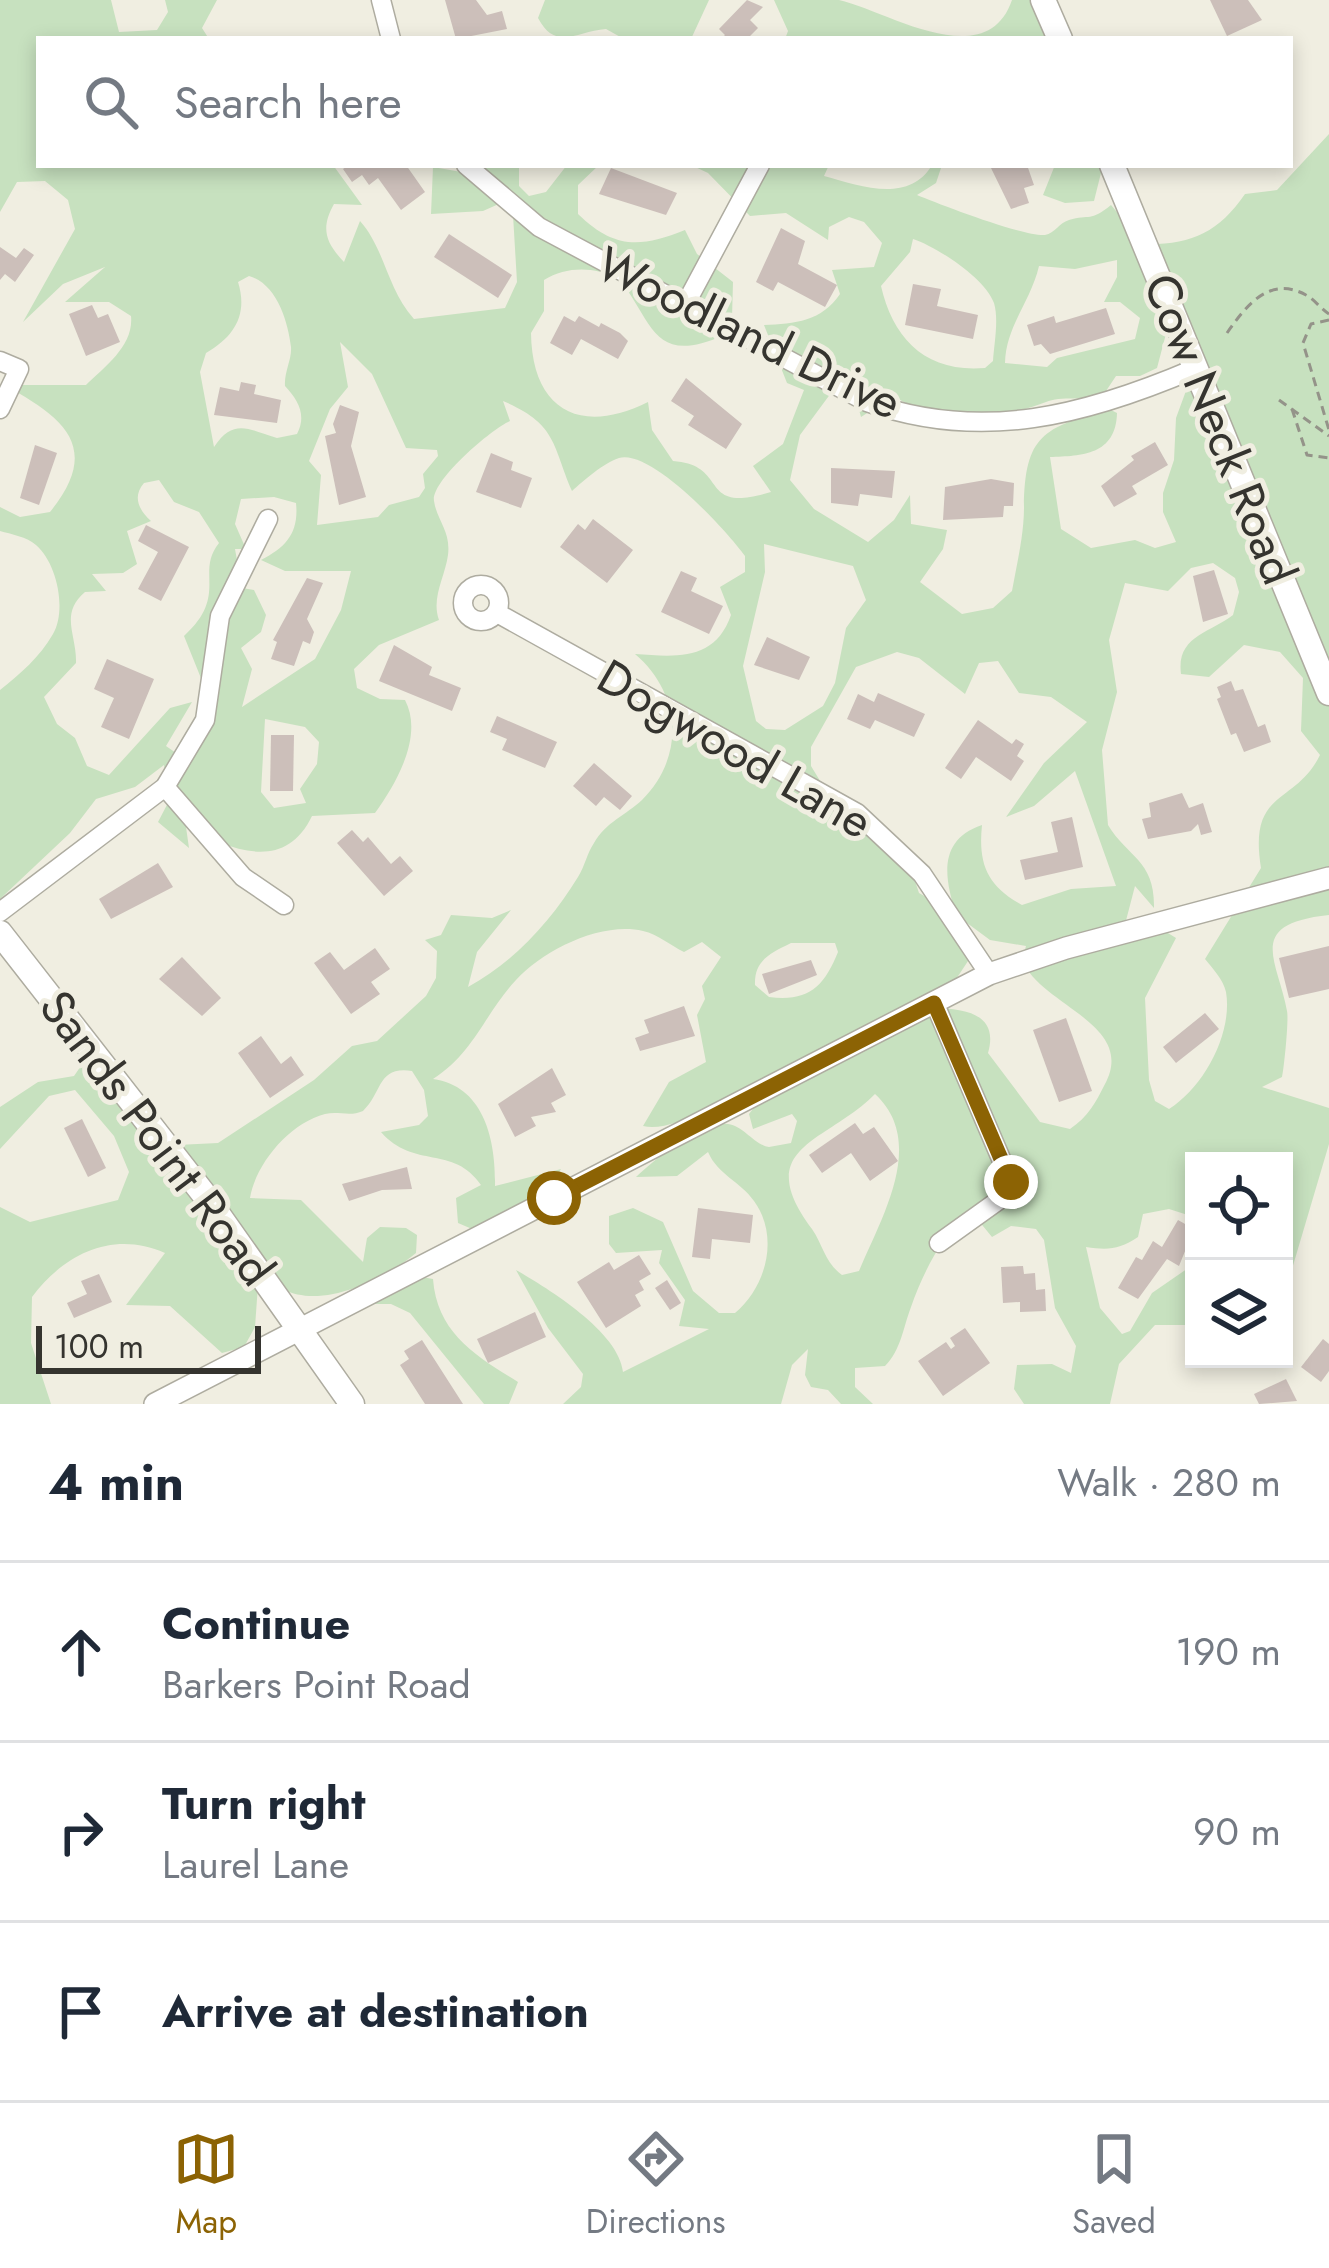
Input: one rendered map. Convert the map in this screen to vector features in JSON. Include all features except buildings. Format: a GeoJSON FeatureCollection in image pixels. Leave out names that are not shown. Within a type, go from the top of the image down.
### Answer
{"type":"FeatureCollection","features":[{"type":"Feature","properties":{"kind":"main road"},"geometry":{"type":"LineString","coordinates":[[1043,0],[1059,36]]}},
{"type":"Feature","properties":{"kind":"main road","name":"Cow Neck Road"},"geometry":{"type":"LineString","coordinates":[[1113,168],[1329,693]]}},
{"type":"Feature","properties":{"kind":"main road","name":"Sands Point Road"},"geometry":{"type":"LineString","coordinates":[[0,933],[99,1054],[352,1404]]}},
{"type":"Feature","properties":{"kind":"street"},"geometry":{"type":"LineString","coordinates":[[381,0],[390,36]]}},
{"type":"Feature","properties":{"kind":"street","name":"Woodland Drive"},"geometry":{"type":"LineString","coordinates":[[470,168],[539,226],[867,402],[900,414],[1015,424],[1076,414],[1194,369]]}},
{"type":"Feature","properties":{"kind":"street"},"geometry":{"type":"LineString","coordinates":[[686,305],[758,168]]}},
{"type":"Feature","properties":{"kind":"street"},"geometry":{"type":"LineString","coordinates":[[0,361],[19,369],[0,410]]}},
{"type":"Feature","properties":{"kind":"street"},"geometry":{"type":"LineString","coordinates":[[0,912],[166,787],[205,720],[220,616],[268,519]]}},
{"type":"Feature","properties":{"kind":"street","name":"Dogwood Lane"},"geometry":{"type":"LineString","coordinates":[[497,613],[857,813],[922,874],[989,974]]}},
{"type":"Feature","properties":{"kind":"street"},"geometry":{"type":"LineString","coordinates":[[166,787],[243,877],[284,904]]}},
{"type":"Feature","properties":{"kind":"street"},"geometry":{"type":"LineString","coordinates":[[154,1404],[989,974],[1066,947],[1329,878]]}},
{"type":"Feature","properties":{"kind":"street"},"geometry":{"type":"LineString","coordinates":[[934,1003],[1011,1182],[999,1200],[939,1243]]}},
{"type":"Feature","properties":{"kind":"path"},"geometry":{"type":"LineString","coordinates":[[1227,333],[1250,300],[1270,290],[1307,295],[1329,317],[1311,324],[1303,344],[1329,433]]}},
{"type":"Feature","properties":{"kind":"path"},"geometry":{"type":"LineString","coordinates":[[1279,400],[1329,433]]}},
{"type":"Feature","properties":{"kind":"path"},"geometry":{"type":"LineString","coordinates":[[1292,409],[1306,455],[1329,458]]}},
{"type":"Feature","properties":{"kind":"green space"},"geometry":{"type":"Polygon","coordinates":[[[0,0],[111,0],[119,32],[157,30],[168,12],[165,0],[217,0],[202,28],[207,36],[36,36],[36,168],[335,168],[362,205],[334,204],[326,228],[329,242],[344,262],[360,221],[414,319],[505,308],[517,282],[512,198],[483,211],[431,214],[433,168],[467,173],[475,168],[519,168],[519,186],[529,196],[546,192],[565,168],[596,168],[578,185],[578,214],[604,234],[628,242],[685,230],[697,254],[733,282],[732,318],[724,335],[682,346],[657,334],[618,278],[590,270],[562,272],[544,280],[544,311],[531,333],[540,381],[564,409],[581,415],[623,412],[648,402],[652,430],[673,461],[702,471],[722,493],[748,497],[771,492],[753,466],[783,444],[804,390],[787,383],[764,325],[797,322],[825,310],[840,294],[832,270],[874,267],[882,243],[864,222],[849,217],[829,227],[828,240],[786,213],[750,216],[697,168],[828,168],[824,176],[883,189],[910,185],[930,168],[941,168],[936,183],[917,195],[1001,226],[1045,235],[1066,221],[1094,216],[1111,205],[1144,244],[1161,244],[1189,239],[1214,227],[1245,194],[1277,190],[1329,134],[1329,915],[1302,920],[1276,936],[1274,961],[1287,1011],[1286,1044],[1282,1077],[1262,1087],[1329,1108],[1329,1144],[1293,1266],[1293,1152],[1185,1152],[1185,1214],[1169,1209],[1143,1214],[1138,1237],[1113,1248],[1086,1247],[1100,1308],[1122,1334],[1130,1331],[1152,1293],[1185,1270],[1185,1325],[1155,1325],[1119,1364],[1110,1404],[1024,1404],[1014,1389],[1017,1365],[1052,1364],[1071,1373],[1076,1346],[1055,1308],[1044,1240],[1036,1229],[1011,1226],[992,1237],[969,1209],[928,1267],[890,1360],[885,1366],[855,1368],[855,1387],[873,1404],[841,1404],[828,1390],[811,1387],[805,1375],[808,1349],[792,1365],[781,1404],[563,1404],[581,1387],[583,1374],[548,1328],[516,1270],[596,1327],[619,1357],[623,1372],[709,1329],[679,1326],[685,1300],[659,1263],[662,1250],[616,1253],[609,1244],[609,1216],[633,1208],[663,1222],[693,1291],[719,1313],[735,1313],[755,1290],[766,1261],[766,1230],[754,1201],[717,1167],[708,1152],[677,1176],[636,1177],[704,1128],[734,1125],[769,1147],[791,1143],[797,1121],[792,1114],[753,1129],[749,1114],[780,1074],[692,1117],[643,1126],[669,1082],[706,1062],[697,1015],[705,999],[702,986],[721,957],[702,942],[684,952],[649,933],[627,929],[574,940],[541,958],[505,993],[459,1057],[433,1079],[464,1092],[484,1118],[493,1151],[495,1186],[561,1169],[545,1194],[472,1229],[458,1223],[456,1198],[481,1185],[458,1165],[407,1151],[381,1132],[419,1125],[428,1116],[424,1090],[412,1071],[392,1072],[363,1111],[325,1114],[287,1135],[259,1171],[250,1198],[301,1200],[363,1262],[367,1238],[380,1227],[406,1228],[417,1235],[416,1253],[352,1289],[315,1296],[283,1289],[177,1145],[218,1143],[314,1080],[352,1046],[377,1041],[426,996],[436,978],[437,951],[425,940],[441,935],[451,915],[492,918],[511,910],[477,952],[468,987],[530,939],[567,893],[599,836],[642,800],[666,764],[671,745],[669,706],[662,687],[635,654],[693,653],[715,641],[731,615],[720,587],[745,572],[745,556],[688,494],[633,459],[613,460],[572,491],[543,427],[503,401],[510,421],[463,457],[436,492],[434,501],[448,547],[438,596],[439,620],[379,645],[354,669],[357,688],[380,699],[405,700],[410,714],[405,759],[375,813],[312,816],[300,834],[271,851],[220,843],[186,827],[189,848],[158,822],[169,801],[164,765],[135,787],[96,799],[70,833],[0,899],[0,690],[48,642],[57,624],[59,600],[43,553],[28,540],[0,531],[0,507],[20,517],[50,512],[66,489],[74,452],[58,422],[4,385],[86,385],[123,346],[131,327],[131,316],[109,302],[65,302],[105,267],[63,284],[23,322],[75,229],[68,200],[45,181],[17,182],[0,212],[0,0]],[[913,239],[910,252],[881,286],[894,322],[915,349],[929,358],[946,365],[985,368],[993,361],[996,324],[989,293],[947,256],[913,239]],[[1117,260],[1075,269],[1039,266],[1010,337],[1005,363],[1047,367],[1057,358],[1135,339],[1140,318],[1120,302],[1104,302],[1117,277],[1117,260]],[[249,276],[238,282],[237,323],[206,353],[200,372],[214,447],[235,429],[277,438],[297,434],[301,420],[297,402],[285,386],[291,347],[287,326],[267,287],[249,276]],[[1167,330],[1157,368],[1140,376],[1116,376],[1102,397],[1052,400],[1010,412],[969,416],[929,411],[894,396],[861,417],[848,370],[800,435],[790,480],[814,509],[868,542],[894,520],[910,495],[911,524],[947,530],[943,549],[920,582],[962,614],[993,608],[1012,591],[1025,483],[1034,449],[1053,429],[1068,422],[1109,409],[1117,413],[1104,445],[1085,454],[1050,457],[1061,529],[1091,548],[1135,540],[1155,548],[1176,542],[1163,512],[1163,493],[1174,460],[1176,418],[1194,369],[1167,330]],[[340,342],[348,387],[330,409],[309,461],[321,475],[317,525],[378,517],[389,505],[419,497],[425,488],[423,474],[438,456],[437,450],[406,448],[372,374],[340,342]],[[159,480],[144,483],[138,493],[140,508],[151,521],[127,531],[137,564],[123,573],[92,574],[106,591],[85,592],[77,600],[71,617],[76,663],[44,697],[57,724],[75,738],[87,766],[109,775],[170,708],[192,702],[166,746],[176,753],[213,708],[184,636],[205,608],[212,554],[219,543],[199,512],[174,502],[159,480]],[[274,497],[241,499],[235,524],[246,549],[235,549],[242,588],[254,590],[266,615],[261,632],[241,648],[252,669],[242,707],[315,659],[341,610],[351,571],[285,571],[261,560],[278,550],[293,530],[296,503],[274,497]],[[764,544],[765,572],[743,666],[756,721],[766,729],[785,730],[823,706],[835,683],[846,628],[866,600],[853,566],[764,544]],[[1213,563],[1191,568],[1168,591],[1125,583],[1109,640],[1117,692],[1102,750],[1108,825],[1145,869],[1153,892],[1154,908],[1135,886],[1123,932],[1163,930],[1176,938],[1145,998],[1149,1080],[1155,1101],[1169,1109],[1194,1087],[1220,1041],[1226,992],[1205,959],[1261,868],[1261,824],[1267,811],[1310,771],[1320,755],[1301,731],[1303,678],[1280,652],[1244,645],[1209,677],[1181,674],[1189,643],[1233,615],[1239,592],[1235,578],[1213,563]],[[897,652],[856,667],[811,747],[811,766],[825,789],[914,878],[919,893],[956,914],[947,874],[951,850],[982,825],[987,873],[1000,890],[1022,905],[1071,889],[1116,886],[1075,771],[1034,806],[1006,817],[1044,763],[1087,722],[1051,697],[1019,693],[998,661],[979,663],[965,694],[919,658],[897,652]],[[265,719],[261,792],[274,808],[306,803],[300,789],[317,764],[319,742],[305,727],[265,719]],[[963,920],[970,958],[937,1008],[969,1013],[985,1022],[988,1053],[1040,1122],[1070,1129],[1091,1109],[1105,1084],[1111,1063],[1108,1046],[1083,1017],[1032,976],[1022,960],[1026,946],[990,940],[963,920]],[[791,943],[761,963],[755,985],[769,997],[794,997],[813,990],[838,952],[835,943],[791,943]],[[875,1094],[802,1149],[792,1163],[789,1180],[795,1201],[842,1275],[859,1271],[895,1180],[898,1134],[875,1094]]]}},
{"type":"Feature","properties":{"kind":"green space"},"geometry":{"type":"Polygon","coordinates":[[[545,0],[709,0],[692,36],[619,36],[606,29],[557,36],[538,18],[545,0]]]}},
{"type":"Feature","properties":{"kind":"green space"},"geometry":{"type":"Polygon","coordinates":[[[774,0],[839,0],[958,36],[786,36],[774,0]]]}},
{"type":"Feature","properties":{"kind":"green space"},"geometry":{"type":"Polygon","coordinates":[[[1012,0],[1036,0],[1052,36],[958,36],[980,33],[999,22],[1012,0]]]}},
{"type":"Feature","properties":{"kind":"green space"},"geometry":{"type":"Polygon","coordinates":[[[1054,168],[1102,168],[1094,201],[1065,203],[1043,195],[1054,168]]]}},
{"type":"Feature","properties":{"kind":"green space"},"geometry":{"type":"Polygon","coordinates":[[[83,1063],[100,1073],[258,1285],[255,1327],[244,1347],[222,1353],[170,1306],[126,1305],[165,1253],[127,1244],[91,1250],[59,1269],[32,1297],[31,1343],[51,1404],[0,1404],[0,1207],[30,1222],[118,1200],[129,1172],[114,1136],[75,1090],[49,1096],[0,1149],[0,1107],[38,1082],[74,1076],[83,1063]]]}},
{"type":"Feature","properties":{"kind":"green space"},"geometry":{"type":"Polygon","coordinates":[[[422,1277],[433,1279],[442,1314],[461,1341],[518,1382],[509,1404],[484,1404],[410,1313],[391,1304],[369,1304],[422,1277]]]}},
{"type":"Feature","properties":{"kind":"route"},"geometry":{"type":"LineString","coordinates":[[554,1198],[934,1003],[1011,1182]]}}]}
